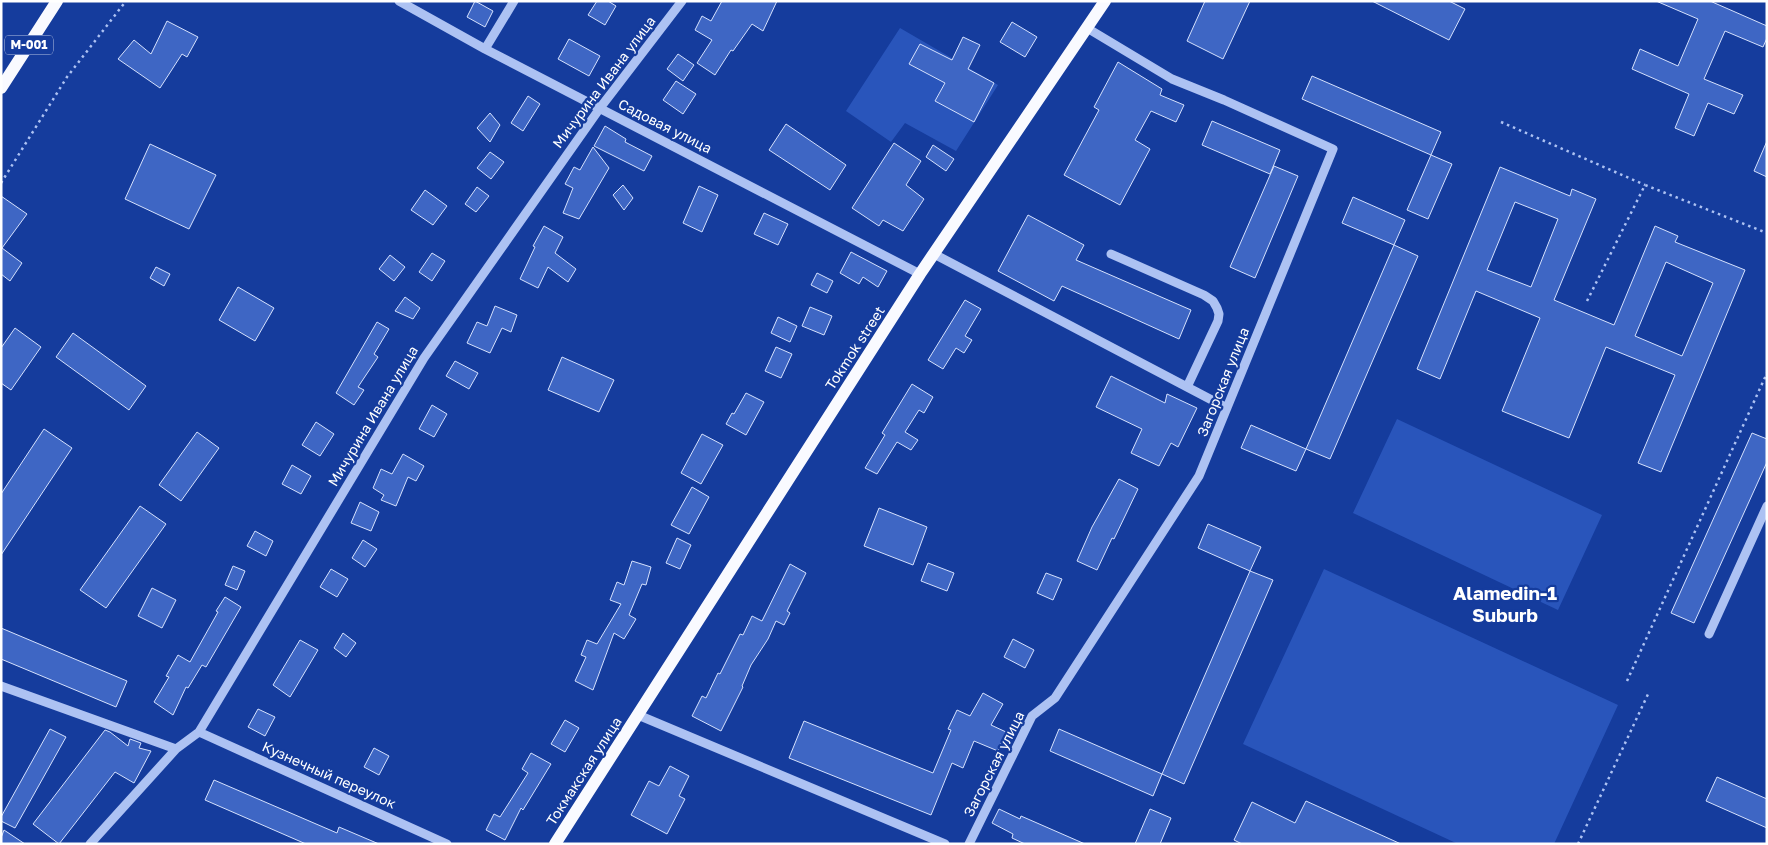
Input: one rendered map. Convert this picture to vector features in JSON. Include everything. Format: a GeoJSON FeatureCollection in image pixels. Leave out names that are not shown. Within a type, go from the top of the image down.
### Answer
{"type":"FeatureCollection","features":[{"type":"Feature","properties":{"kind":"main road","name":"М-001"},"geometry":{"type":"LineString","coordinates":[[1,88],[57,1]]}},
{"type":"Feature","properties":{"kind":"main road","name":"Tokmok street"},"geometry":{"type":"LineString","coordinates":[[638,715],[920,274],[1105,1]]}},
{"type":"Feature","properties":{"kind":"main road","name":"Токмакская улица"},"geometry":{"type":"LineString","coordinates":[[555,844],[638,715]]}},
{"type":"Feature","properties":{"kind":"street","name":"Садовая улица"},"geometry":{"type":"LineString","coordinates":[[398,1],[485,49],[920,274]]}},
{"type":"Feature","properties":{"kind":"street"},"geometry":{"type":"LineString","coordinates":[[485,49],[514,1]]}},
{"type":"Feature","properties":{"kind":"street","name":"Мичурина Ивана улица"},"geometry":{"type":"LineString","coordinates":[[90,844],[176,749],[199,732],[424,358],[600,108],[682,1]]}},
{"type":"Feature","properties":{"kind":"street","name":"Загорская улица"},"geometry":{"type":"LineString","coordinates":[[968,844],[1032,716],[1055,698],[1199,476],[1333,148],[1172,79],[1087,28]]}},
{"type":"Feature","properties":{"kind":"street"},"geometry":{"type":"LineString","coordinates":[[934,254],[1228,408]]}},
{"type":"Feature","properties":{"kind":"street"},"geometry":{"type":"LineString","coordinates":[[1111,254],[1195,290],[1213,301],[1219,314],[1218,321],[1187,386]]}},
{"type":"Feature","properties":{"kind":"street"},"geometry":{"type":"LineString","coordinates":[[1709,634],[1767,506]]}},
{"type":"Feature","properties":{"kind":"street"},"geometry":{"type":"LineString","coordinates":[[1,686],[176,749]]}},
{"type":"Feature","properties":{"kind":"street"},"geometry":{"type":"LineString","coordinates":[[638,715],[945,844]]}},
{"type":"Feature","properties":{"kind":"street","name":"Кузнечный переулок"},"geometry":{"type":"LineString","coordinates":[[199,732],[447,844]]}},
{"type":"Feature","properties":{"kind":"path"},"geometry":{"type":"LineString","coordinates":[[1,183],[67,77],[126,1]]}},
{"type":"Feature","properties":{"kind":"path"},"geometry":{"type":"LineString","coordinates":[[1501,122],[1645,185],[1767,233]]}},
{"type":"Feature","properties":{"kind":"path"},"geometry":{"type":"LineString","coordinates":[[1587,301],[1645,185]]}},
{"type":"Feature","properties":{"kind":"path"},"geometry":{"type":"LineString","coordinates":[[1627,681],[1767,372]]}},
{"type":"Feature","properties":{"kind":"path"},"geometry":{"type":"LineString","coordinates":[[1578,844],[1649,692]]}},
{"type":"Feature","properties":{"kind":"shaded area"},"geometry":{"type":"Polygon","coordinates":[[[900,28],[998,85],[956,151],[905,123],[891,142],[846,111],[900,28]]]}},
{"type":"Feature","properties":{"kind":"shaded area"},"geometry":{"type":"Polygon","coordinates":[[[1397,419],[1602,515],[1558,610],[1353,513],[1397,419]]]}},
{"type":"Feature","properties":{"kind":"shaded area"},"geometry":{"type":"Polygon","coordinates":[[[1324,569],[1618,705],[1554,844],[1458,844],[1243,744],[1324,569]]]}},
{"type":"Feature","properties":{"kind":"building"},"geometry":{"type":"Polygon","coordinates":[[[475,1],[493,11],[485,27],[467,17],[475,1]]]}},
{"type":"Feature","properties":{"kind":"building"},"geometry":{"type":"Polygon","coordinates":[[[597,1],[608,1],[616,6],[605,25],[588,15],[597,1]]]}},
{"type":"Feature","properties":{"kind":"building"},"geometry":{"type":"Polygon","coordinates":[[[722,1],[777,1],[763,31],[752,24],[733,51],[731,50],[715,75],[697,63],[712,40],[695,30],[702,16],[711,21],[722,1]]]}},
{"type":"Feature","properties":{"kind":"building"},"geometry":{"type":"Polygon","coordinates":[[[1205,1],[1250,1],[1223,59],[1187,41],[1205,1]]]}},
{"type":"Feature","properties":{"kind":"building"},"geometry":{"type":"Polygon","coordinates":[[[1372,1],[1449,1],[1465,9],[1449,40],[1372,1]]]}},
{"type":"Feature","properties":{"kind":"building"},"geometry":{"type":"Polygon","coordinates":[[[1656,1],[1710,1],[1767,26],[1767,38],[1763,47],[1725,31],[1704,79],[1743,95],[1734,114],[1708,103],[1694,136],[1675,128],[1689,94],[1632,69],[1640,49],[1678,66],[1698,19],[1656,1]]]}},
{"type":"Feature","properties":{"kind":"building"},"geometry":{"type":"Polygon","coordinates":[[[167,21],[198,37],[187,57],[182,54],[160,88],[118,59],[134,40],[151,54],[167,21]]]}},
{"type":"Feature","properties":{"kind":"building"},"geometry":{"type":"Polygon","coordinates":[[[1012,22],[1037,37],[1025,57],[1000,42],[1012,22]]]}},
{"type":"Feature","properties":{"kind":"building"},"geometry":{"type":"Polygon","coordinates":[[[963,37],[980,45],[968,69],[994,83],[974,122],[935,101],[945,83],[909,64],[920,44],[952,60],[963,37]]]}},
{"type":"Feature","properties":{"kind":"building"},"geometry":{"type":"Polygon","coordinates":[[[569,39],[600,56],[589,76],[558,59],[569,39]]]}},
{"type":"Feature","properties":{"kind":"building"},"geometry":{"type":"Polygon","coordinates":[[[678,54],[694,65],[683,81],[667,69],[678,54]]]}},
{"type":"Feature","properties":{"kind":"building"},"geometry":{"type":"Polygon","coordinates":[[[1118,62],[1162,89],[1160,95],[1184,105],[1176,122],[1151,111],[1135,140],[1150,149],[1120,205],[1064,175],[1099,110],[1094,107],[1118,62]]]}},
{"type":"Feature","properties":{"kind":"building"},"geometry":{"type":"Polygon","coordinates":[[[1312,76],[1441,132],[1431,155],[1302,99],[1312,76]]]}},
{"type":"Feature","properties":{"kind":"building"},"geometry":{"type":"Polygon","coordinates":[[[676,81],[696,94],[683,114],[663,100],[676,81]]]}},
{"type":"Feature","properties":{"kind":"building"},"geometry":{"type":"Polygon","coordinates":[[[528,96],[540,104],[523,131],[511,123],[528,96]]]}},
{"type":"Feature","properties":{"kind":"building"},"geometry":{"type":"Polygon","coordinates":[[[490,113],[500,125],[490,142],[477,128],[490,113]]]}},
{"type":"Feature","properties":{"kind":"building"},"geometry":{"type":"Polygon","coordinates":[[[1212,121],[1280,150],[1270,174],[1202,145],[1212,121]]]}},
{"type":"Feature","properties":{"kind":"building"},"geometry":{"type":"Polygon","coordinates":[[[786,124],[846,165],[830,190],[769,150],[786,124]]]}},
{"type":"Feature","properties":{"kind":"building"},"geometry":{"type":"Polygon","coordinates":[[[605,126],[626,139],[625,142],[652,156],[644,171],[594,146],[605,126]]]}},
{"type":"Feature","properties":{"kind":"building"},"geometry":{"type":"Polygon","coordinates":[[[1767,141],[1767,177],[1754,171],[1767,141]]]}},
{"type":"Feature","properties":{"kind":"building"},"geometry":{"type":"Polygon","coordinates":[[[894,143],[921,161],[906,185],[924,199],[903,231],[883,220],[879,226],[852,208],[894,143]]]}},
{"type":"Feature","properties":{"kind":"building"},"geometry":{"type":"Polygon","coordinates":[[[150,144],[216,175],[189,229],[125,199],[150,144]]]}},
{"type":"Feature","properties":{"kind":"building"},"geometry":{"type":"Polygon","coordinates":[[[933,145],[954,159],[946,171],[926,157],[933,145]]]}},
{"type":"Feature","properties":{"kind":"building"},"geometry":{"type":"Polygon","coordinates":[[[593,147],[609,168],[579,219],[563,213],[573,188],[565,184],[574,167],[580,170],[593,147]]]}},
{"type":"Feature","properties":{"kind":"building"},"geometry":{"type":"Polygon","coordinates":[[[490,152],[504,162],[491,179],[477,168],[490,152]]]}},
{"type":"Feature","properties":{"kind":"building"},"geometry":{"type":"Polygon","coordinates":[[[1431,155],[1452,164],[1428,219],[1407,210],[1431,155]]]}},
{"type":"Feature","properties":{"kind":"building"},"geometry":{"type":"Polygon","coordinates":[[[1274,166],[1298,176],[1255,278],[1230,267],[1274,166]]]}},
{"type":"Feature","properties":{"kind":"building"},"geometry":{"type":"Polygon","coordinates":[[[1500,167],[1570,196],[1572,189],[1596,199],[1554,300],[1614,325],[1655,226],[1678,236],[1675,242],[1745,270],[1661,472],[1638,463],[1675,375],[1606,347],[1569,438],[1502,411],[1540,318],[1476,291],[1440,379],[1417,369],[1500,167]],[[1515,202],[1487,270],[1531,287],[1558,219],[1515,202]],[[1666,262],[1635,336],[1682,356],[1713,283],[1666,262]]]}},
{"type":"Feature","properties":{"kind":"building"},"geometry":{"type":"Polygon","coordinates":[[[623,185],[633,198],[624,210],[613,195],[623,185]]]}},
{"type":"Feature","properties":{"kind":"building"},"geometry":{"type":"Polygon","coordinates":[[[699,186],[718,195],[702,232],[683,223],[699,186]]]}},
{"type":"Feature","properties":{"kind":"building"},"geometry":{"type":"Polygon","coordinates":[[[477,187],[489,196],[476,212],[465,204],[477,187]]]}},
{"type":"Feature","properties":{"kind":"building"},"geometry":{"type":"Polygon","coordinates":[[[425,190],[447,206],[433,225],[411,210],[425,190]]]}},
{"type":"Feature","properties":{"kind":"building"},"geometry":{"type":"Polygon","coordinates":[[[1,196],[27,214],[2,248],[22,263],[10,281],[1,274],[1,196]]]}},
{"type":"Feature","properties":{"kind":"building"},"geometry":{"type":"Polygon","coordinates":[[[1353,197],[1405,220],[1394,245],[1342,223],[1353,197]]]}},
{"type":"Feature","properties":{"kind":"building"},"geometry":{"type":"Polygon","coordinates":[[[764,213],[788,224],[778,245],[754,234],[764,213]]]}},
{"type":"Feature","properties":{"kind":"building"},"geometry":{"type":"Polygon","coordinates":[[[1028,215],[1084,245],[1076,260],[1191,310],[1179,339],[1062,286],[1054,301],[998,271],[1028,215]]]}},
{"type":"Feature","properties":{"kind":"building"},"geometry":{"type":"Polygon","coordinates":[[[544,226],[563,237],[555,253],[576,269],[568,282],[548,267],[538,288],[520,279],[535,247],[533,246],[544,226]]]}},
{"type":"Feature","properties":{"kind":"building"},"geometry":{"type":"Polygon","coordinates":[[[1394,245],[1418,256],[1330,459],[1306,449],[1394,245]]]}},
{"type":"Feature","properties":{"kind":"building"},"geometry":{"type":"Polygon","coordinates":[[[851,252],[887,271],[878,287],[863,277],[859,284],[840,273],[851,252]]]}},
{"type":"Feature","properties":{"kind":"building"},"geometry":{"type":"Polygon","coordinates":[[[432,253],[445,261],[432,281],[419,272],[432,253]]]}},
{"type":"Feature","properties":{"kind":"building"},"geometry":{"type":"Polygon","coordinates":[[[390,255],[405,267],[394,281],[379,269],[390,255]]]}},
{"type":"Feature","properties":{"kind":"building"},"geometry":{"type":"Polygon","coordinates":[[[156,267],[170,274],[164,286],[150,278],[156,267]]]}},
{"type":"Feature","properties":{"kind":"building"},"geometry":{"type":"Polygon","coordinates":[[[817,273],[833,281],[827,293],[811,285],[817,273]]]}},
{"type":"Feature","properties":{"kind":"building"},"geometry":{"type":"Polygon","coordinates":[[[238,287],[274,308],[255,341],[219,320],[238,287]]]}},
{"type":"Feature","properties":{"kind":"building"},"geometry":{"type":"Polygon","coordinates":[[[405,297],[420,308],[413,319],[395,311],[405,297]]]}},
{"type":"Feature","properties":{"kind":"building"},"geometry":{"type":"Polygon","coordinates":[[[965,300],[981,309],[965,336],[972,340],[964,353],[956,348],[943,369],[928,360],[965,300]]]}},
{"type":"Feature","properties":{"kind":"building"},"geometry":{"type":"Polygon","coordinates":[[[495,306],[517,315],[511,332],[502,328],[490,353],[467,343],[477,322],[487,326],[495,306]]]}},
{"type":"Feature","properties":{"kind":"building"},"geometry":{"type":"Polygon","coordinates":[[[810,307],[832,316],[824,335],[802,326],[810,307]]]}},
{"type":"Feature","properties":{"kind":"building"},"geometry":{"type":"Polygon","coordinates":[[[778,317],[797,326],[790,342],[771,333],[778,317]]]}},
{"type":"Feature","properties":{"kind":"building"},"geometry":{"type":"Polygon","coordinates":[[[377,322],[389,329],[374,354],[378,357],[358,387],[364,390],[354,405],[336,393],[377,322]]]}},
{"type":"Feature","properties":{"kind":"building"},"geometry":{"type":"Polygon","coordinates":[[[15,328],[41,347],[11,390],[1,383],[1,348],[15,328]]]}},
{"type":"Feature","properties":{"kind":"building"},"geometry":{"type":"Polygon","coordinates":[[[73,333],[146,386],[129,410],[56,357],[73,333]]]}},
{"type":"Feature","properties":{"kind":"building"},"geometry":{"type":"Polygon","coordinates":[[[776,347],[792,354],[781,378],[765,371],[776,347]]]}},
{"type":"Feature","properties":{"kind":"building"},"geometry":{"type":"Polygon","coordinates":[[[562,357],[614,380],[599,412],[548,390],[562,357]]]}},
{"type":"Feature","properties":{"kind":"building"},"geometry":{"type":"Polygon","coordinates":[[[455,361],[478,373],[469,389],[446,376],[455,361]]]}},
{"type":"Feature","properties":{"kind":"building"},"geometry":{"type":"Polygon","coordinates":[[[1111,376],[1165,403],[1167,394],[1197,408],[1178,447],[1171,443],[1159,466],[1131,453],[1142,429],[1096,407],[1111,376]]]}},
{"type":"Feature","properties":{"kind":"building"},"geometry":{"type":"Polygon","coordinates":[[[912,384],[933,397],[924,413],[919,410],[905,432],[918,440],[911,450],[897,442],[877,474],[865,468],[885,435],[882,433],[912,384]]]}},
{"type":"Feature","properties":{"kind":"building"},"geometry":{"type":"Polygon","coordinates":[[[746,393],[764,402],[746,435],[726,424],[746,393]]]}},
{"type":"Feature","properties":{"kind":"building"},"geometry":{"type":"Polygon","coordinates":[[[432,405],[447,414],[434,437],[419,429],[432,405]]]}},
{"type":"Feature","properties":{"kind":"building"},"geometry":{"type":"Polygon","coordinates":[[[316,422],[334,434],[320,456],[302,445],[316,422]]]}},
{"type":"Feature","properties":{"kind":"building"},"geometry":{"type":"Polygon","coordinates":[[[1251,425],[1306,449],[1296,471],[1241,448],[1251,425]]]}},
{"type":"Feature","properties":{"kind":"building"},"geometry":{"type":"Polygon","coordinates":[[[44,429],[72,448],[1,555],[1,494],[44,429]]]}},
{"type":"Feature","properties":{"kind":"building"},"geometry":{"type":"Polygon","coordinates":[[[197,432],[219,448],[181,501],[159,485],[197,432]]]}},
{"type":"Feature","properties":{"kind":"building"},"geometry":{"type":"Polygon","coordinates":[[[1752,433],[1767,439],[1767,462],[1694,623],[1671,613],[1752,433]]]}},
{"type":"Feature","properties":{"kind":"building"},"geometry":{"type":"Polygon","coordinates":[[[702,434],[723,445],[701,484],[681,473],[702,434]]]}},
{"type":"Feature","properties":{"kind":"building"},"geometry":{"type":"Polygon","coordinates":[[[403,454],[424,466],[416,481],[408,477],[396,506],[381,500],[384,495],[373,488],[381,469],[392,474],[403,454]]]}},
{"type":"Feature","properties":{"kind":"building"},"geometry":{"type":"Polygon","coordinates":[[[292,465],[311,476],[301,494],[282,484],[292,465]]]}},
{"type":"Feature","properties":{"kind":"building"},"geometry":{"type":"Polygon","coordinates":[[[1119,479],[1138,489],[1097,570],[1077,561],[1092,527],[1119,479]]]}},
{"type":"Feature","properties":{"kind":"building"},"geometry":{"type":"Polygon","coordinates":[[[692,487],[709,497],[689,534],[671,525],[692,487]]]}},
{"type":"Feature","properties":{"kind":"building"},"geometry":{"type":"Polygon","coordinates":[[[360,502],[379,512],[371,531],[351,523],[360,502]]]}},
{"type":"Feature","properties":{"kind":"building"},"geometry":{"type":"Polygon","coordinates":[[[140,506],[166,524],[106,608],[80,590],[140,506]]]}},
{"type":"Feature","properties":{"kind":"building"},"geometry":{"type":"Polygon","coordinates":[[[879,508],[927,527],[913,565],[864,546],[879,508]]]}},
{"type":"Feature","properties":{"kind":"building"},"geometry":{"type":"Polygon","coordinates":[[[1208,524],[1261,547],[1250,571],[1198,548],[1208,524]]]}},
{"type":"Feature","properties":{"kind":"building"},"geometry":{"type":"Polygon","coordinates":[[[255,531],[273,541],[266,556],[247,546],[255,531]]]}},
{"type":"Feature","properties":{"kind":"building"},"geometry":{"type":"Polygon","coordinates":[[[677,538],[691,545],[680,569],[666,563],[677,538]]]}},
{"type":"Feature","properties":{"kind":"building"},"geometry":{"type":"Polygon","coordinates":[[[363,540],[377,549],[365,567],[352,558],[363,540]]]}},
{"type":"Feature","properties":{"kind":"building"},"geometry":{"type":"Polygon","coordinates":[[[632,561],[651,567],[646,585],[642,584],[629,615],[636,619],[624,639],[614,633],[593,690],[575,681],[586,657],[581,655],[587,640],[597,644],[621,604],[610,600],[617,582],[624,585],[632,561]]]}},
{"type":"Feature","properties":{"kind":"building"},"geometry":{"type":"Polygon","coordinates":[[[928,563],[954,573],[947,591],[921,581],[928,563]]]}},
{"type":"Feature","properties":{"kind":"building"},"geometry":{"type":"Polygon","coordinates":[[[790,564],[806,573],[787,611],[790,613],[784,625],[776,621],[768,639],[751,665],[743,687],[721,731],[692,716],[702,696],[706,698],[718,673],[720,674],[740,634],[743,635],[752,616],[762,621],[790,564]]]}},
{"type":"Feature","properties":{"kind":"building"},"geometry":{"type":"Polygon","coordinates":[[[233,566],[245,571],[237,590],[225,585],[233,566]]]}},
{"type":"Feature","properties":{"kind":"building"},"geometry":{"type":"Polygon","coordinates":[[[331,569],[348,579],[337,597],[320,587],[331,569]]]}},
{"type":"Feature","properties":{"kind":"building"},"geometry":{"type":"Polygon","coordinates":[[[1250,571],[1273,580],[1184,784],[1162,774],[1250,571]]]}},
{"type":"Feature","properties":{"kind":"building"},"geometry":{"type":"Polygon","coordinates":[[[1046,573],[1062,579],[1053,600],[1037,593],[1046,573]]]}},
{"type":"Feature","properties":{"kind":"building"},"geometry":{"type":"Polygon","coordinates":[[[152,588],[176,600],[162,628],[138,616],[152,588]]]}},
{"type":"Feature","properties":{"kind":"building"},"geometry":{"type":"Polygon","coordinates":[[[225,597],[241,607],[206,667],[202,665],[188,688],[186,687],[173,715],[154,702],[169,677],[166,676],[178,655],[190,662],[225,597]]]}},
{"type":"Feature","properties":{"kind":"building"},"geometry":{"type":"Polygon","coordinates":[[[1,628],[127,681],[116,707],[1,659],[1,628]]]}},
{"type":"Feature","properties":{"kind":"building"},"geometry":{"type":"Polygon","coordinates":[[[343,633],[356,643],[346,657],[334,648],[343,633]]]}},
{"type":"Feature","properties":{"kind":"building"},"geometry":{"type":"Polygon","coordinates":[[[1013,639],[1034,650],[1025,668],[1004,657],[1013,639]]]}},
{"type":"Feature","properties":{"kind":"building"},"geometry":{"type":"Polygon","coordinates":[[[300,640],[318,650],[290,697],[273,685],[300,640]]]}},
{"type":"Feature","properties":{"kind":"building"},"geometry":{"type":"Polygon","coordinates":[[[983,693],[1003,704],[991,725],[1006,732],[998,751],[974,741],[963,768],[952,763],[931,815],[789,758],[804,721],[933,773],[951,730],[948,729],[957,710],[970,716],[983,693]]]}},
{"type":"Feature","properties":{"kind":"building"},"geometry":{"type":"Polygon","coordinates":[[[258,709],[275,717],[265,736],[248,727],[258,709]]]}},
{"type":"Feature","properties":{"kind":"building"},"geometry":{"type":"Polygon","coordinates":[[[565,720],[579,728],[565,752],[551,744],[565,720]]]}},
{"type":"Feature","properties":{"kind":"building"},"geometry":{"type":"Polygon","coordinates":[[[50,729],[66,737],[15,828],[1,821],[1,817],[50,729]]]}},
{"type":"Feature","properties":{"kind":"building"},"geometry":{"type":"Polygon","coordinates":[[[1059,729],[1162,774],[1153,796],[1050,751],[1059,729]]]}},
{"type":"Feature","properties":{"kind":"building"},"geometry":{"type":"Polygon","coordinates":[[[105,730],[128,746],[130,739],[141,743],[139,748],[151,751],[134,783],[115,772],[59,844],[33,824],[105,730]]]}},
{"type":"Feature","properties":{"kind":"building"},"geometry":{"type":"Polygon","coordinates":[[[374,748],[389,756],[379,775],[364,767],[374,748]]]}},
{"type":"Feature","properties":{"kind":"building"},"geometry":{"type":"Polygon","coordinates":[[[531,753],[551,764],[523,810],[521,808],[505,840],[486,830],[494,814],[500,817],[528,773],[522,769],[531,753]]]}},
{"type":"Feature","properties":{"kind":"building"},"geometry":{"type":"Polygon","coordinates":[[[670,766],[689,776],[679,796],[685,799],[667,834],[631,815],[649,781],[659,786],[670,766]]]}},
{"type":"Feature","properties":{"kind":"building"},"geometry":{"type":"Polygon","coordinates":[[[1717,777],[1767,799],[1767,828],[1706,801],[1717,777]]]}},
{"type":"Feature","properties":{"kind":"building"},"geometry":{"type":"Polygon","coordinates":[[[214,780],[337,833],[339,827],[379,844],[306,844],[205,800],[214,780]]]}},
{"type":"Feature","properties":{"kind":"building"},"geometry":{"type":"Polygon","coordinates":[[[1306,801],[1401,844],[1242,844],[1234,840],[1252,802],[1295,823],[1306,801]]]}},
{"type":"Feature","properties":{"kind":"building"},"geometry":{"type":"Polygon","coordinates":[[[999,809],[1020,819],[1021,816],[1085,844],[1025,844],[1012,838],[1013,834],[992,823],[999,809]]]}},
{"type":"Feature","properties":{"kind":"building"},"geometry":{"type":"Polygon","coordinates":[[[1150,809],[1171,818],[1160,844],[1135,844],[1150,809]]]}},
{"type":"Feature","properties":{"kind":"building"},"geometry":{"type":"Polygon","coordinates":[[[4,830],[25,844],[1,844],[4,830]]]}},
{"type":"Feature","properties":{"kind":"district","name":"Alamedin-1 Suburb"},"geometry":{"type":"Point","coordinates":[1505,604]}}]}
